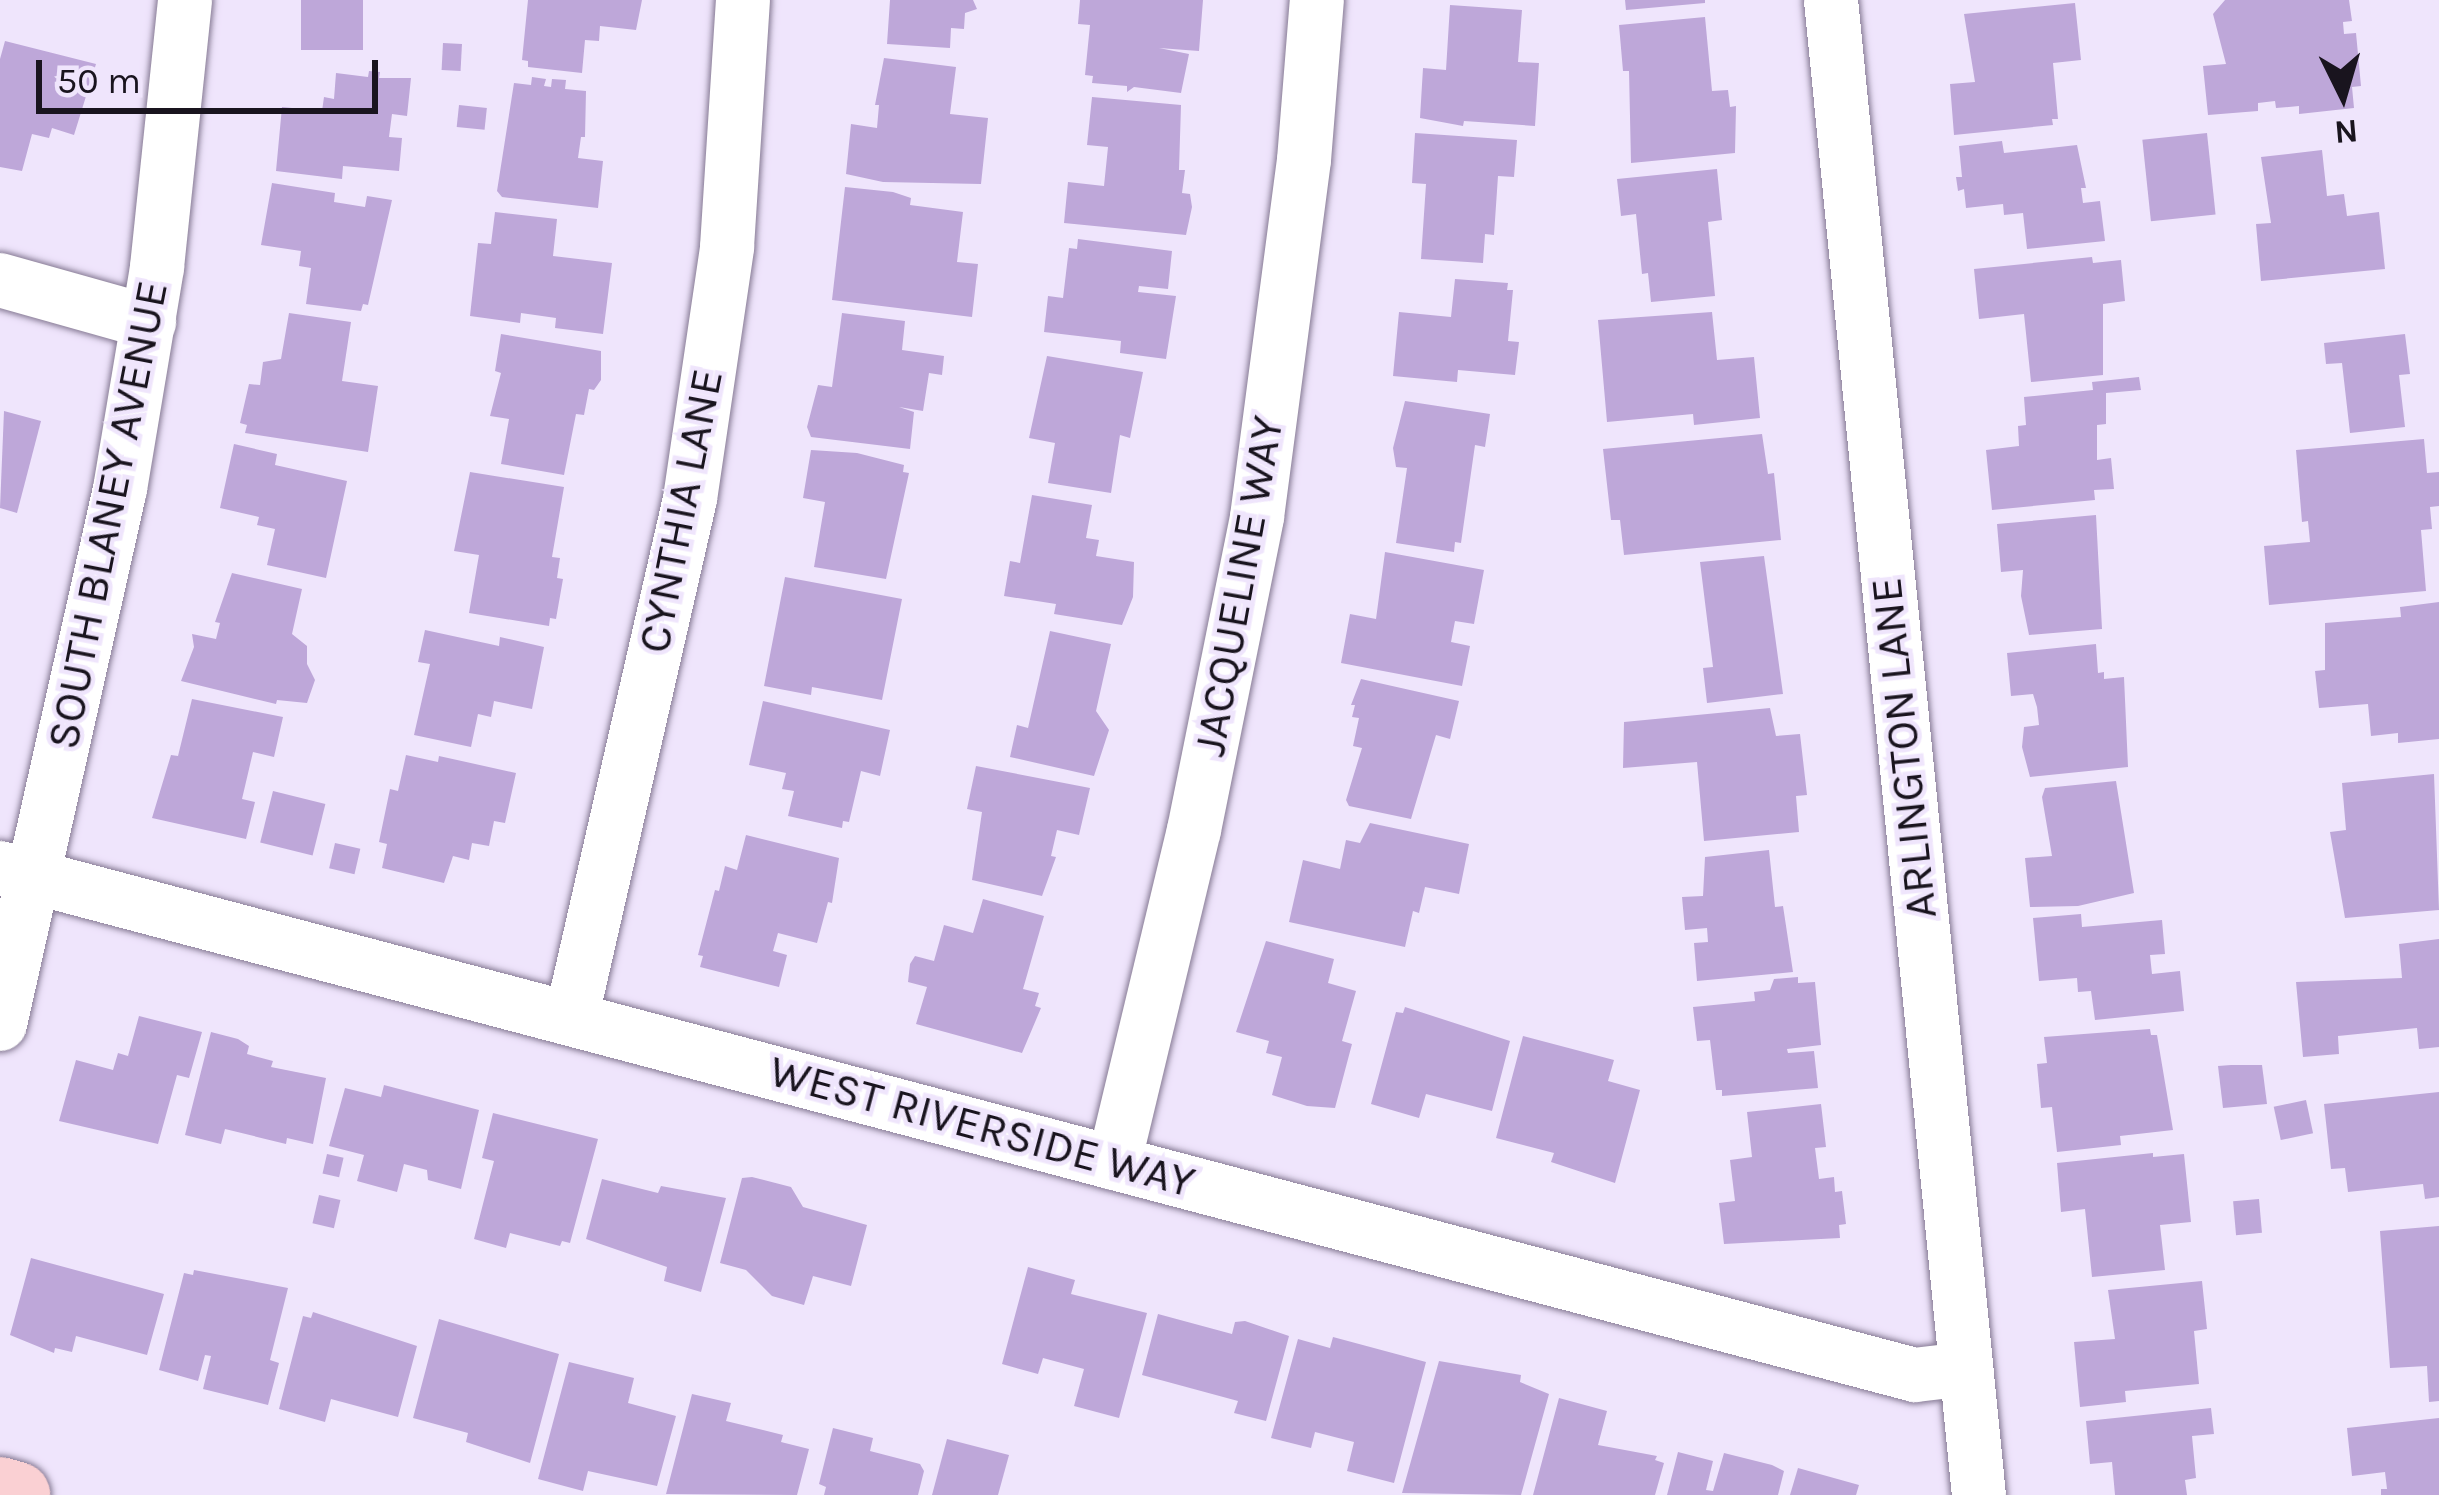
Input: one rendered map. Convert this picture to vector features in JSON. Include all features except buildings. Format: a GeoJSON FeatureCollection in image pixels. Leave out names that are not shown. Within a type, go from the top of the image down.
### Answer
{"type":"FeatureCollection","features":[{"type":"Feature","properties":{"kind":"main road"},"geometry":{"type":"LineString","coordinates":[[0,1490],[17,1495]]}},
{"type":"Feature","properties":{"kind":"street","name":"SOUTH BLANEY AVENUE"},"geometry":{"type":"LineString","coordinates":[[0,1024],[17,872],[120,489],[149,322],[185,0]]}},
{"type":"Feature","properties":{"kind":"street","name":"CYNTHIA LANE"},"geometry":{"type":"LineString","coordinates":[[572,1015],[689,499],[727,247],[743,0]]}},
{"type":"Feature","properties":{"kind":"street","name":"JACQUELINE WAY"},"geometry":{"type":"LineString","coordinates":[[1114,1163],[1194,830],[1257,517],[1304,160],[1317,0]]}},
{"type":"Feature","properties":{"kind":"street","name":"ARLINGTON LANE"},"geometry":{"type":"LineString","coordinates":[[1832,0],[1979,1495]]}},
{"type":"Feature","properties":{"kind":"street"},"geometry":{"type":"LineString","coordinates":[[0,280],[149,322]]}},
{"type":"Feature","properties":{"kind":"street","name":"WEST RIVERSIDE WAY"},"geometry":{"type":"LineString","coordinates":[[17,872],[572,1015],[1915,1375],[1966,1369]]}}]}
